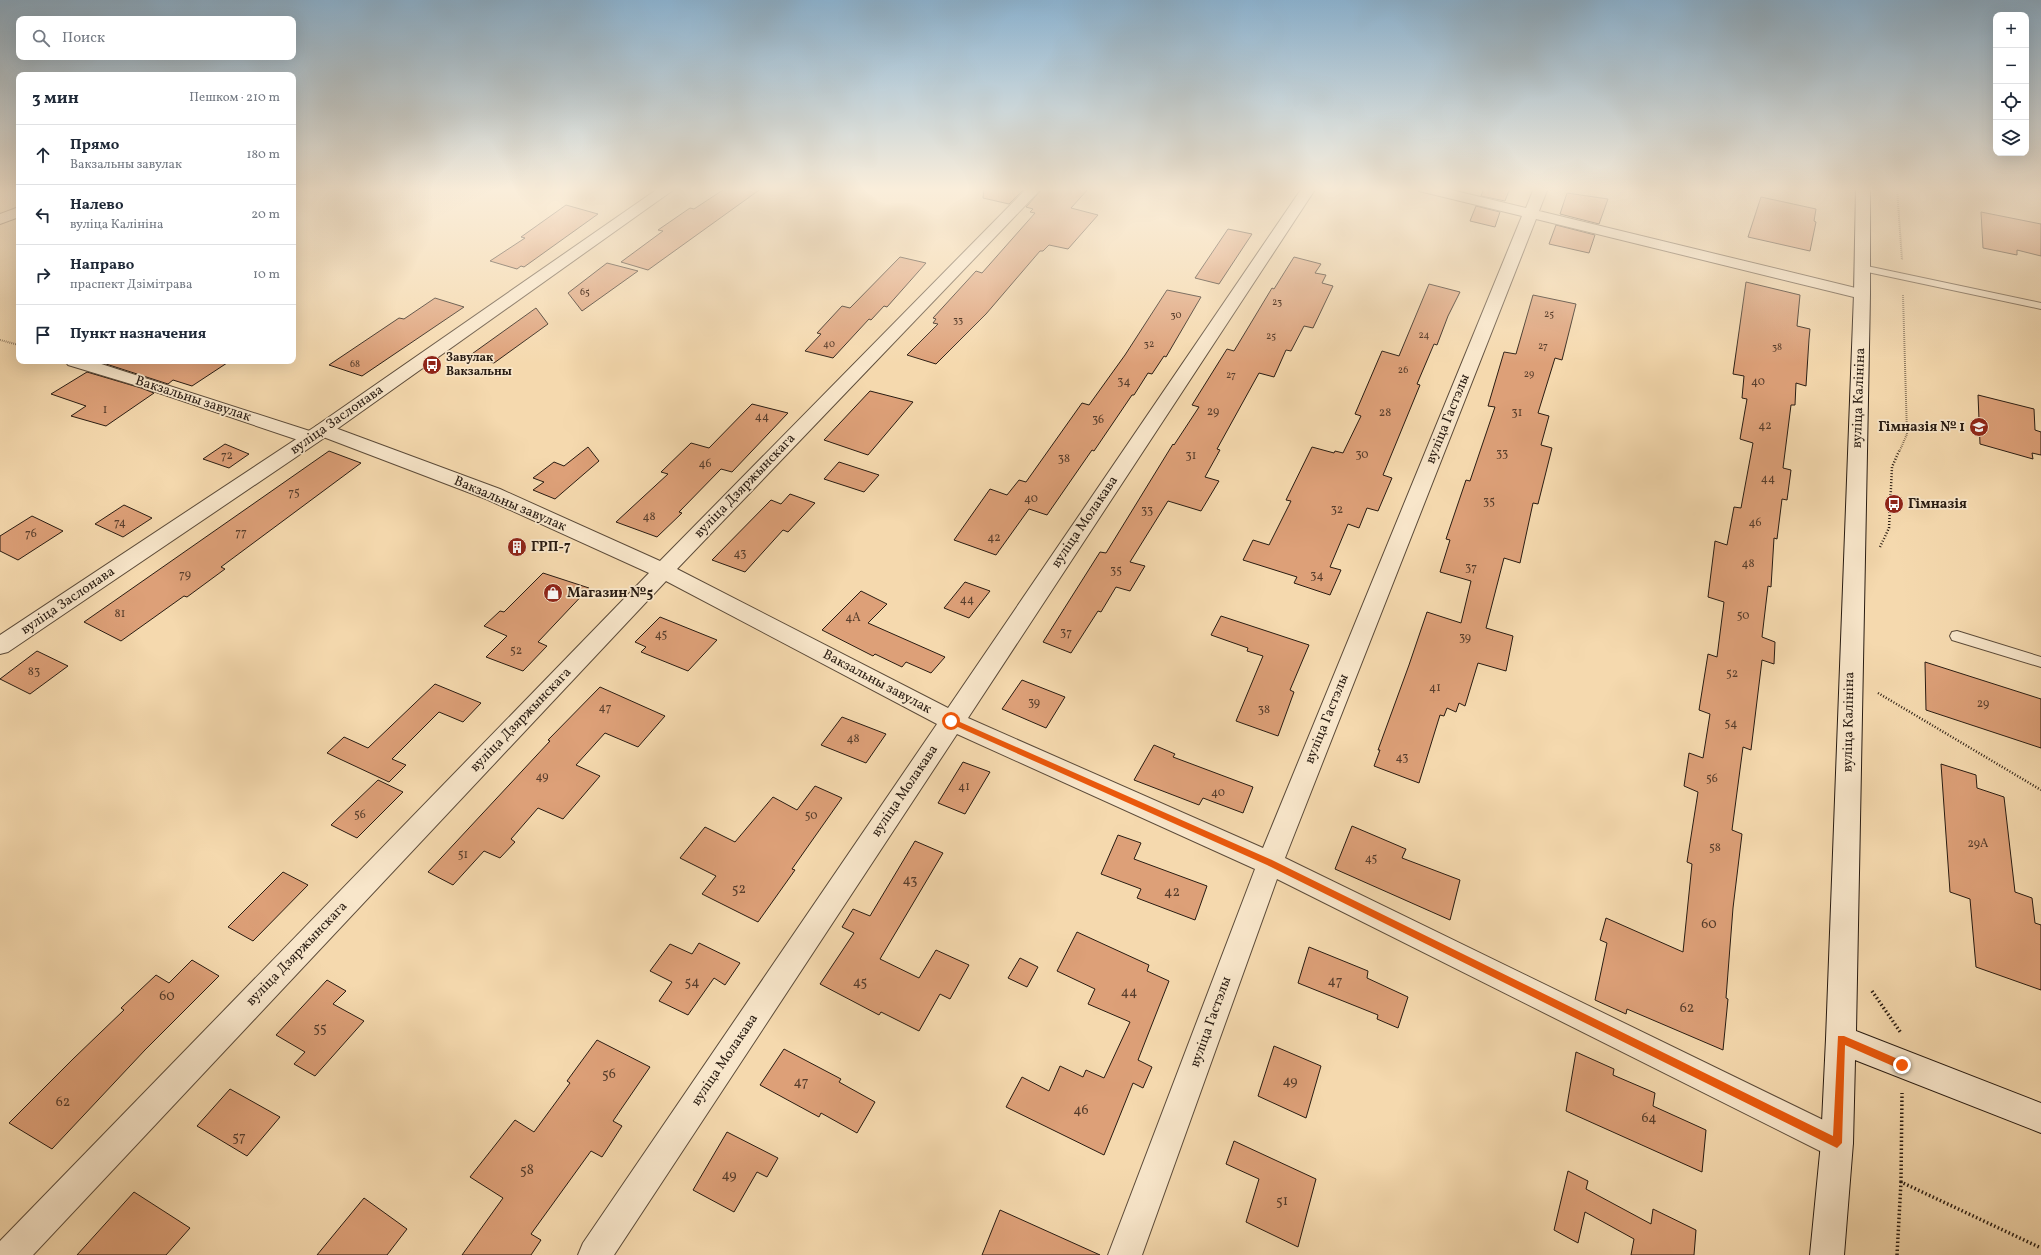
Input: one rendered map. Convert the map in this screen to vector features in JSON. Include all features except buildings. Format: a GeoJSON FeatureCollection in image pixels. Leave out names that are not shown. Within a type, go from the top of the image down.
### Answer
{"type":"FeatureCollection","features":[{"type":"Feature","properties":{"kind":"street","name":"вуліца Заслонава"},"geometry":{"type":"LineString","coordinates":[[0,646],[317,434],[585,247]]}},
{"type":"Feature","properties":{"kind":"street","name":"вуліца Дзяржынскага"},"geometry":{"type":"LineString","coordinates":[[10,1255],[663,571],[979,247]]}},
{"type":"Feature","properties":{"kind":"street","name":"вуліца Молакава"},"geometry":{"type":"LineString","coordinates":[[595,1255],[1270,247]]}},
{"type":"Feature","properties":{"kind":"street","name":"вуліца Гастэлы"},"geometry":{"type":"LineString","coordinates":[[1124,1255],[1270,863],[1518,247]]}},
{"type":"Feature","properties":{"kind":"street"},"geometry":{"type":"LineString","coordinates":[[1668,247],[1862,294]]}},
{"type":"Feature","properties":{"kind":"street","name":"вуліца Калініна"},"geometry":{"type":"LineString","coordinates":[[1827,1255],[1837,1143],[1841,1039],[1862,247]]}},
{"type":"Feature","properties":{"kind":"street","name":"Вакзальны завулак"},"geometry":{"type":"LineString","coordinates":[[84,364],[317,434],[493,494],[663,571],[951,721],[1270,863],[1837,1143]]}},
{"type":"Feature","properties":{"kind":"street"},"geometry":{"type":"LineString","coordinates":[[1841,1039],[1902,1065],[2041,1118]]}},
{"type":"Feature","properties":{"kind":"lane"},"geometry":{"type":"LineString","coordinates":[[1862,268],[2041,306]]}},
{"type":"Feature","properties":{"kind":"lane"},"geometry":{"type":"LineString","coordinates":[[1957,636],[2041,662]]}},
{"type":"Feature","properties":{"kind":"path"},"geometry":{"type":"LineString","coordinates":[[1879,549],[1888,528],[1892,467],[1906,434],[1903,277],[1901,247]]}},
{"type":"Feature","properties":{"kind":"path"},"geometry":{"type":"LineString","coordinates":[[0,340],[16,344]]}},
{"type":"Feature","properties":{"kind":"path"},"geometry":{"type":"LineString","coordinates":[[1878,686],[1878,701]]}},
{"type":"Feature","properties":{"kind":"path"},"geometry":{"type":"LineString","coordinates":[[1878,693],[2041,790]]}},
{"type":"Feature","properties":{"kind":"path"},"geometry":{"type":"LineString","coordinates":[[1872,983],[1871,991],[1901,1031],[1901,1182],[1897,1255]]}},
{"type":"Feature","properties":{"kind":"path"},"geometry":{"type":"LineString","coordinates":[[1901,1182],[2041,1248]]}},
{"type":"Feature","properties":{"kind":"place","name":"Завулак Вакзальны"},"geometry":{"type":"Point","coordinates":[432,365]}},
{"type":"Feature","properties":{"kind":"place","name":"Гімназія № 1"},"geometry":{"type":"Point","coordinates":[1979,427]}},
{"type":"Feature","properties":{"kind":"place","name":"Гімназія"},"geometry":{"type":"Point","coordinates":[1894,504]}},
{"type":"Feature","properties":{"kind":"place","name":"ГРП-7"},"geometry":{"type":"Point","coordinates":[517,547]}},
{"type":"Feature","properties":{"kind":"place","name":"Магазин №5"},"geometry":{"type":"Point","coordinates":[553,593]}},
{"type":"Feature","properties":{"kind":"route"},"geometry":{"type":"LineString","coordinates":[[951,721],[1270,863],[1837,1143],[1841,1039],[1902,1065]]}}]}
